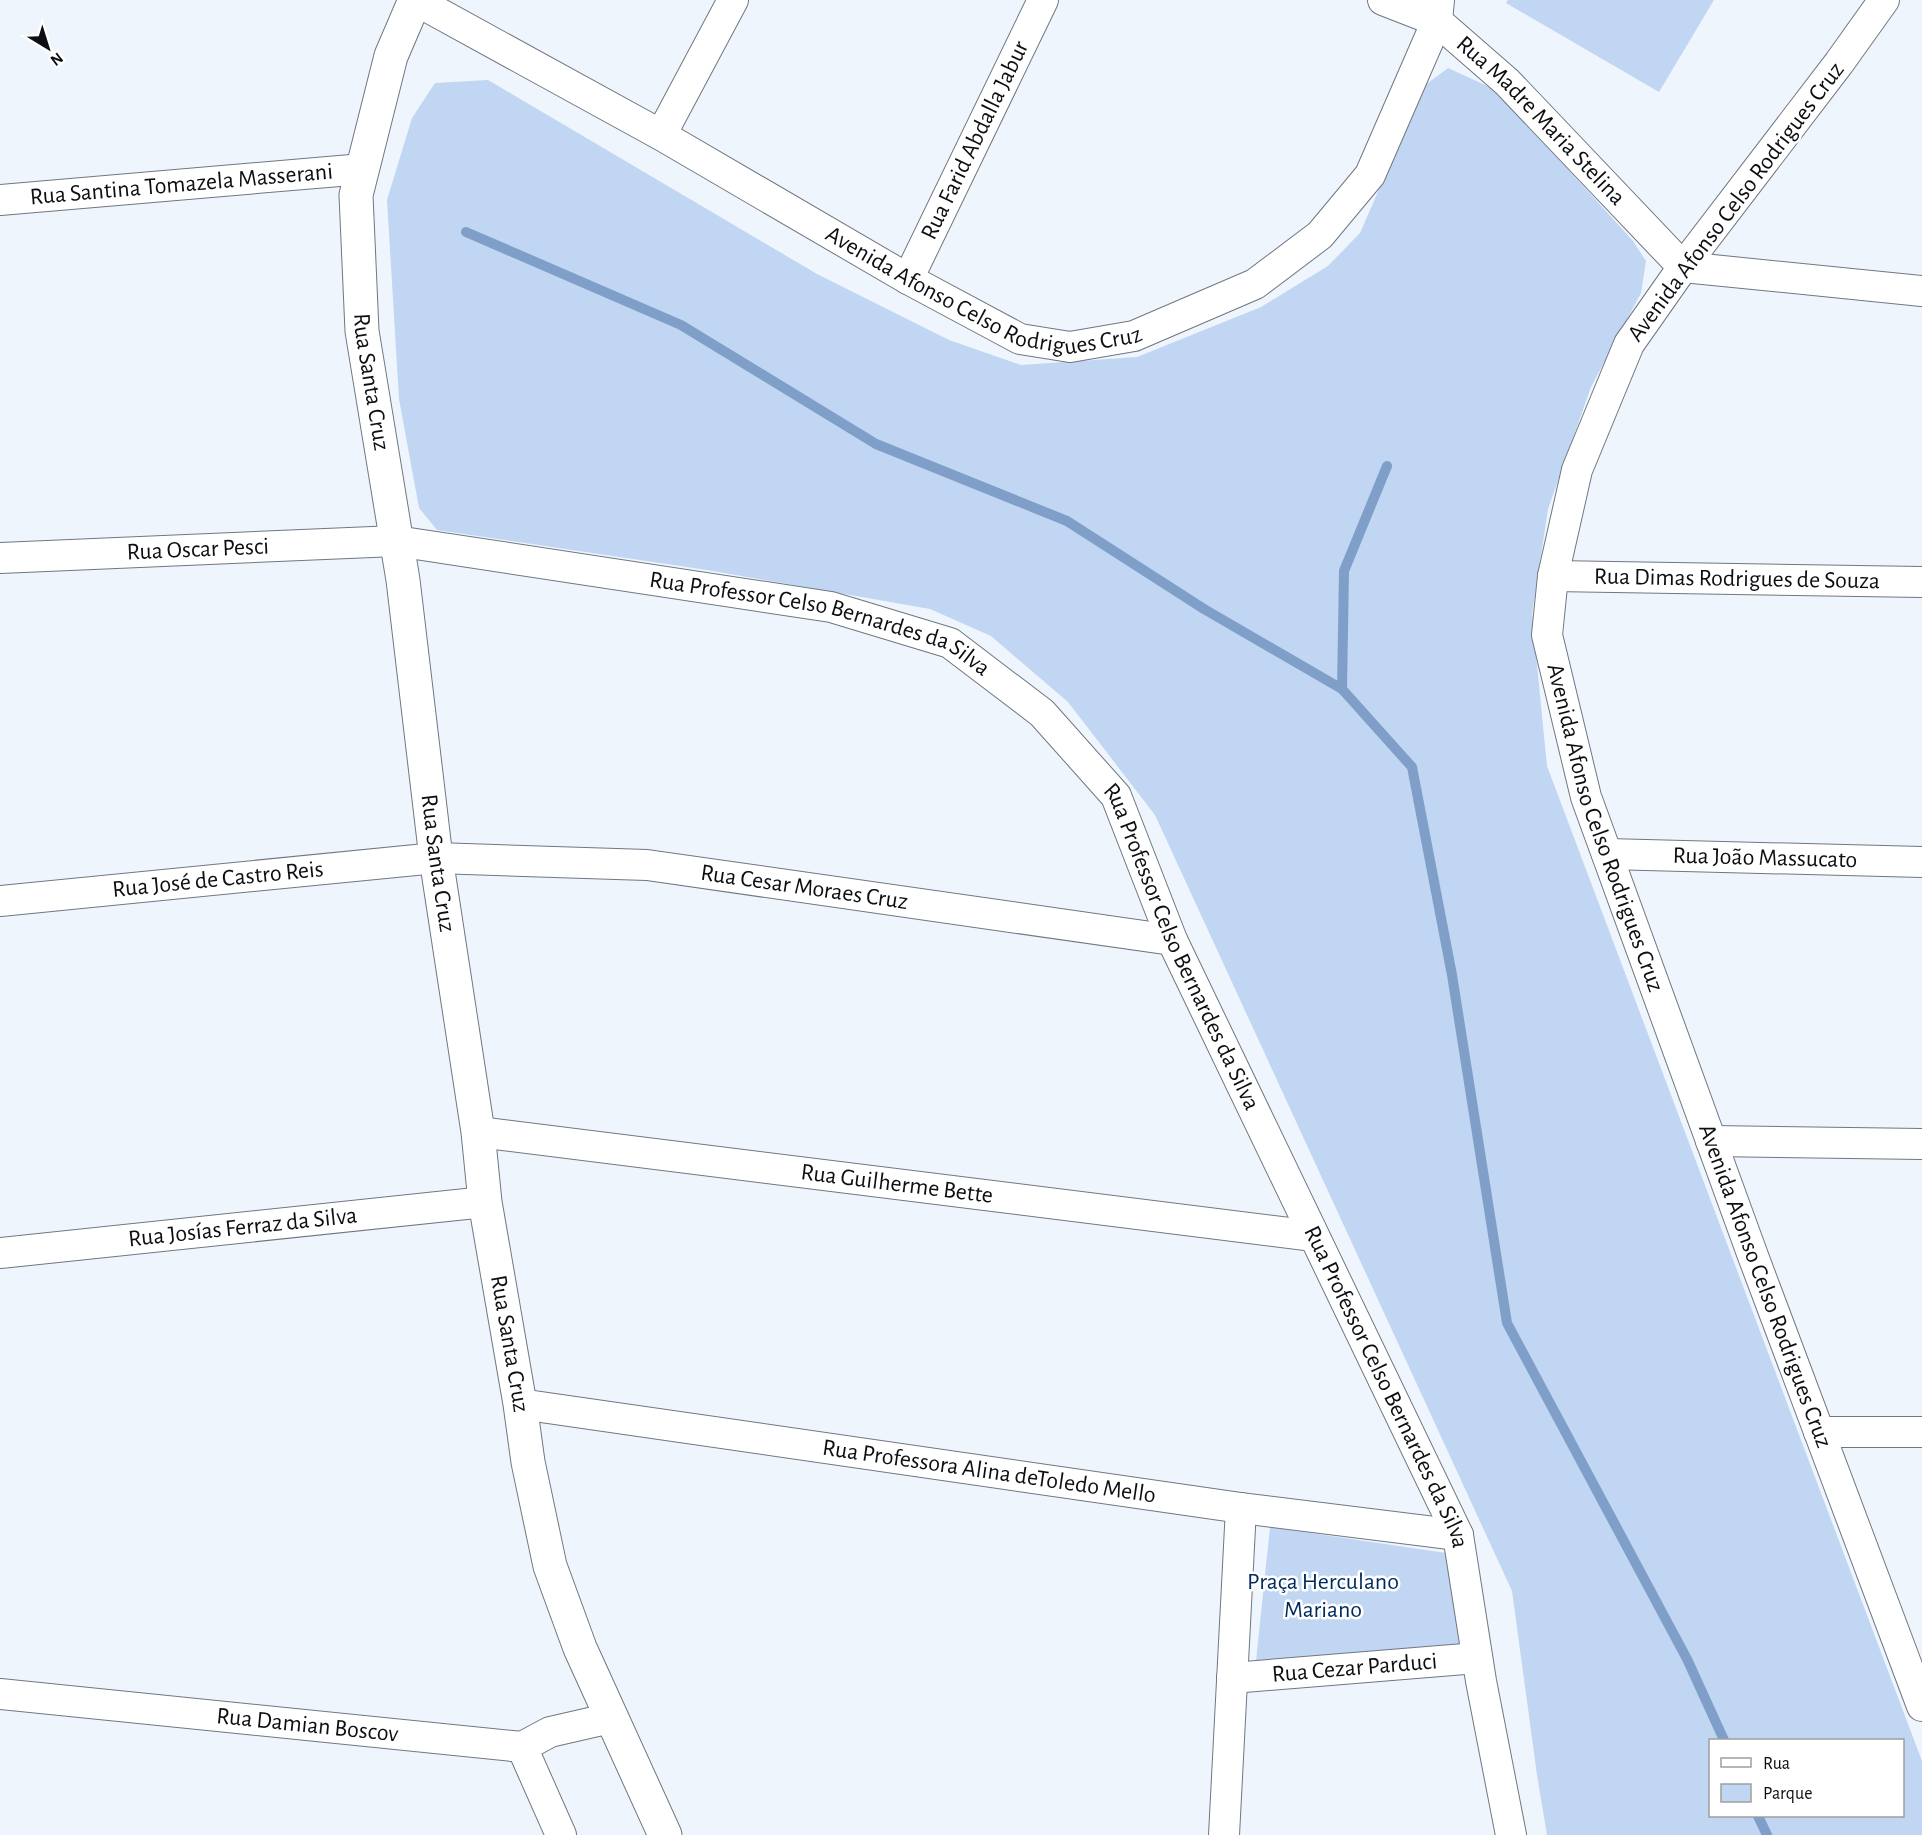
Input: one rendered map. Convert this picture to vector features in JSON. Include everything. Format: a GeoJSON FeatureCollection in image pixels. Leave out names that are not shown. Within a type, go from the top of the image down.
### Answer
{"type":"FeatureCollection","features":[{"type":"Feature","properties":{"kind":"street","name":"Avenida Afonso Celso Rodrigues Cruz"},"geometry":{"type":"LineString","coordinates":[[415,0],[661,135],[908,279],[1020,339],[1071,347],[1134,336],[1255,284],[1320,235],[1370,175],[1438,11]]}},
{"type":"Feature","properties":{"kind":"street","name":"Rua Santa Cruz"},"geometry":{"type":"LineString","coordinates":[[415,0],[391,56],[356,195],[362,331],[403,580],[436,858],[478,1132],[485,1202],[528,1462],[550,1566],[580,1648],[665,1835]]}},
{"type":"Feature","properties":{"kind":"street"},"geometry":{"type":"LineString","coordinates":[[661,135],[733,0]]}},
{"type":"Feature","properties":{"kind":"street","name":"Rua Farid Abdalla Jabur"},"geometry":{"type":"LineString","coordinates":[[908,279],[1043,0]]}},
{"type":"Feature","properties":{"kind":"street","name":"Rua Madre Maria Stelina"},"geometry":{"type":"LineString","coordinates":[[1383,0],[1438,11],[1683,267]]}},
{"type":"Feature","properties":{"kind":"street","name":"Avenida Afonso Celso Rodrigues Cruz"},"geometry":{"type":"LineString","coordinates":[[1884,0],[1839,63],[1683,267],[1629,344],[1577,470],[1553,576],[1547,635],[1586,797],[1711,1141],[1922,1706]]}},
{"type":"Feature","properties":{"kind":"street","name":"Rua Santina Tomazela Masserani"},"geometry":{"type":"LineString","coordinates":[[0,200],[363,169]]}},
{"type":"Feature","properties":{"kind":"street"},"geometry":{"type":"LineString","coordinates":[[1683,267],[1922,291]]}},
{"type":"Feature","properties":{"kind":"street","name":"Rua Oscar Pesci"},"geometry":{"type":"LineString","coordinates":[[0,558],[396,541]]}},
{"type":"Feature","properties":{"kind":"street","name":"Rua Professor Celso Bernardes da Silva"},"geometry":{"type":"LineString","coordinates":[[396,541],[831,607],[950,643],[1042,713],[1116,795],[1172,940],[1458,1535],[1477,1658],[1511,1835]]}},
{"type":"Feature","properties":{"kind":"street","name":"Rua Dimas Rodrigues de Souza"},"geometry":{"type":"LineString","coordinates":[[1553,576],[1922,582]]}},
{"type":"Feature","properties":{"kind":"street","name":"Rua João Massucato"},"geometry":{"type":"LineString","coordinates":[[1607,854],[1922,862]]}},
{"type":"Feature","properties":{"kind":"street","name":"Rua José de Castro Reis"},"geometry":{"type":"LineString","coordinates":[[0,902],[436,858]]}},
{"type":"Feature","properties":{"kind":"street","name":"Rua Cesar Moraes Cruz"},"geometry":{"type":"LineString","coordinates":[[436,858],[647,865],[1172,940]]}},
{"type":"Feature","properties":{"kind":"street","name":"Rua Guilherme Bette"},"geometry":{"type":"LineString","coordinates":[[478,1132],[1314,1236]]}},
{"type":"Feature","properties":{"kind":"street"},"geometry":{"type":"LineString","coordinates":[[1711,1141],[1922,1144]]}},
{"type":"Feature","properties":{"kind":"street","name":"Rua Josías Ferraz da Silva"},"geometry":{"type":"LineString","coordinates":[[0,1253],[485,1202]]}},
{"type":"Feature","properties":{"kind":"street","name":"Rua Professora Alina deToledo Mello"},"geometry":{"type":"LineString","coordinates":[[520,1404],[1241,1508],[1458,1535]]}},
{"type":"Feature","properties":{"kind":"street"},"geometry":{"type":"LineString","coordinates":[[1819,1432],[1922,1432]]}},
{"type":"Feature","properties":{"kind":"street"},"geometry":{"type":"LineString","coordinates":[[1224,1835],[1241,1508]]}},
{"type":"Feature","properties":{"kind":"street","name":"Rua Cezar Parduci"},"geometry":{"type":"LineString","coordinates":[[1232,1678],[1477,1658]]}},
{"type":"Feature","properties":{"kind":"street","name":"Rua Damian Boscov"},"geometry":{"type":"LineString","coordinates":[[0,1694],[522,1746]]}},
{"type":"Feature","properties":{"kind":"street"},"geometry":{"type":"LineString","coordinates":[[561,1835],[522,1746],[550,1732],[611,1718]]}},
{"type":"Feature","properties":{"kind":"green space"},"geometry":{"type":"Polygon","coordinates":[[[1508,0],[1714,0],[1659,92],[1506,3],[1508,0]]]}},
{"type":"Feature","properties":{"kind":"green space"},"geometry":{"type":"Polygon","coordinates":[[[1448,68],[1496,90],[1633,241],[1646,261],[1641,293],[1591,387],[1548,509],[1532,614],[1547,766],[1922,1761],[1922,1835],[1547,1835],[1512,1591],[1155,815],[1068,702],[991,636],[930,609],[707,570],[437,530],[419,508],[399,399],[387,200],[412,118],[435,83],[488,80],[817,274],[949,340],[1021,365],[1137,357],[1261,307],[1328,266],[1360,233],[1424,86],[1448,68]]]}},
{"type":"Feature","properties":{"kind":"green space","name":"Praça Herculano Mariano"},"geometry":{"type":"Polygon","coordinates":[[[1270,1527],[1446,1553],[1465,1646],[1256,1661],[1270,1527]]]}},
{"type":"Feature","properties":{"kind":"waterway"},"geometry":{"type":"LineString","coordinates":[[466,232],[681,325],[876,444],[1067,521],[1204,609],[1342,689],[1412,767],[1452,975],[1507,1323],[1687,1659],[1724,1739]]}},
{"type":"Feature","properties":{"kind":"waterway"},"geometry":{"type":"LineString","coordinates":[[1342,689],[1344,571],[1387,466]]}},
{"type":"Feature","properties":{"kind":"waterway"},"geometry":{"type":"LineString","coordinates":[[1758,1817],[1767,1835]]}}]}
